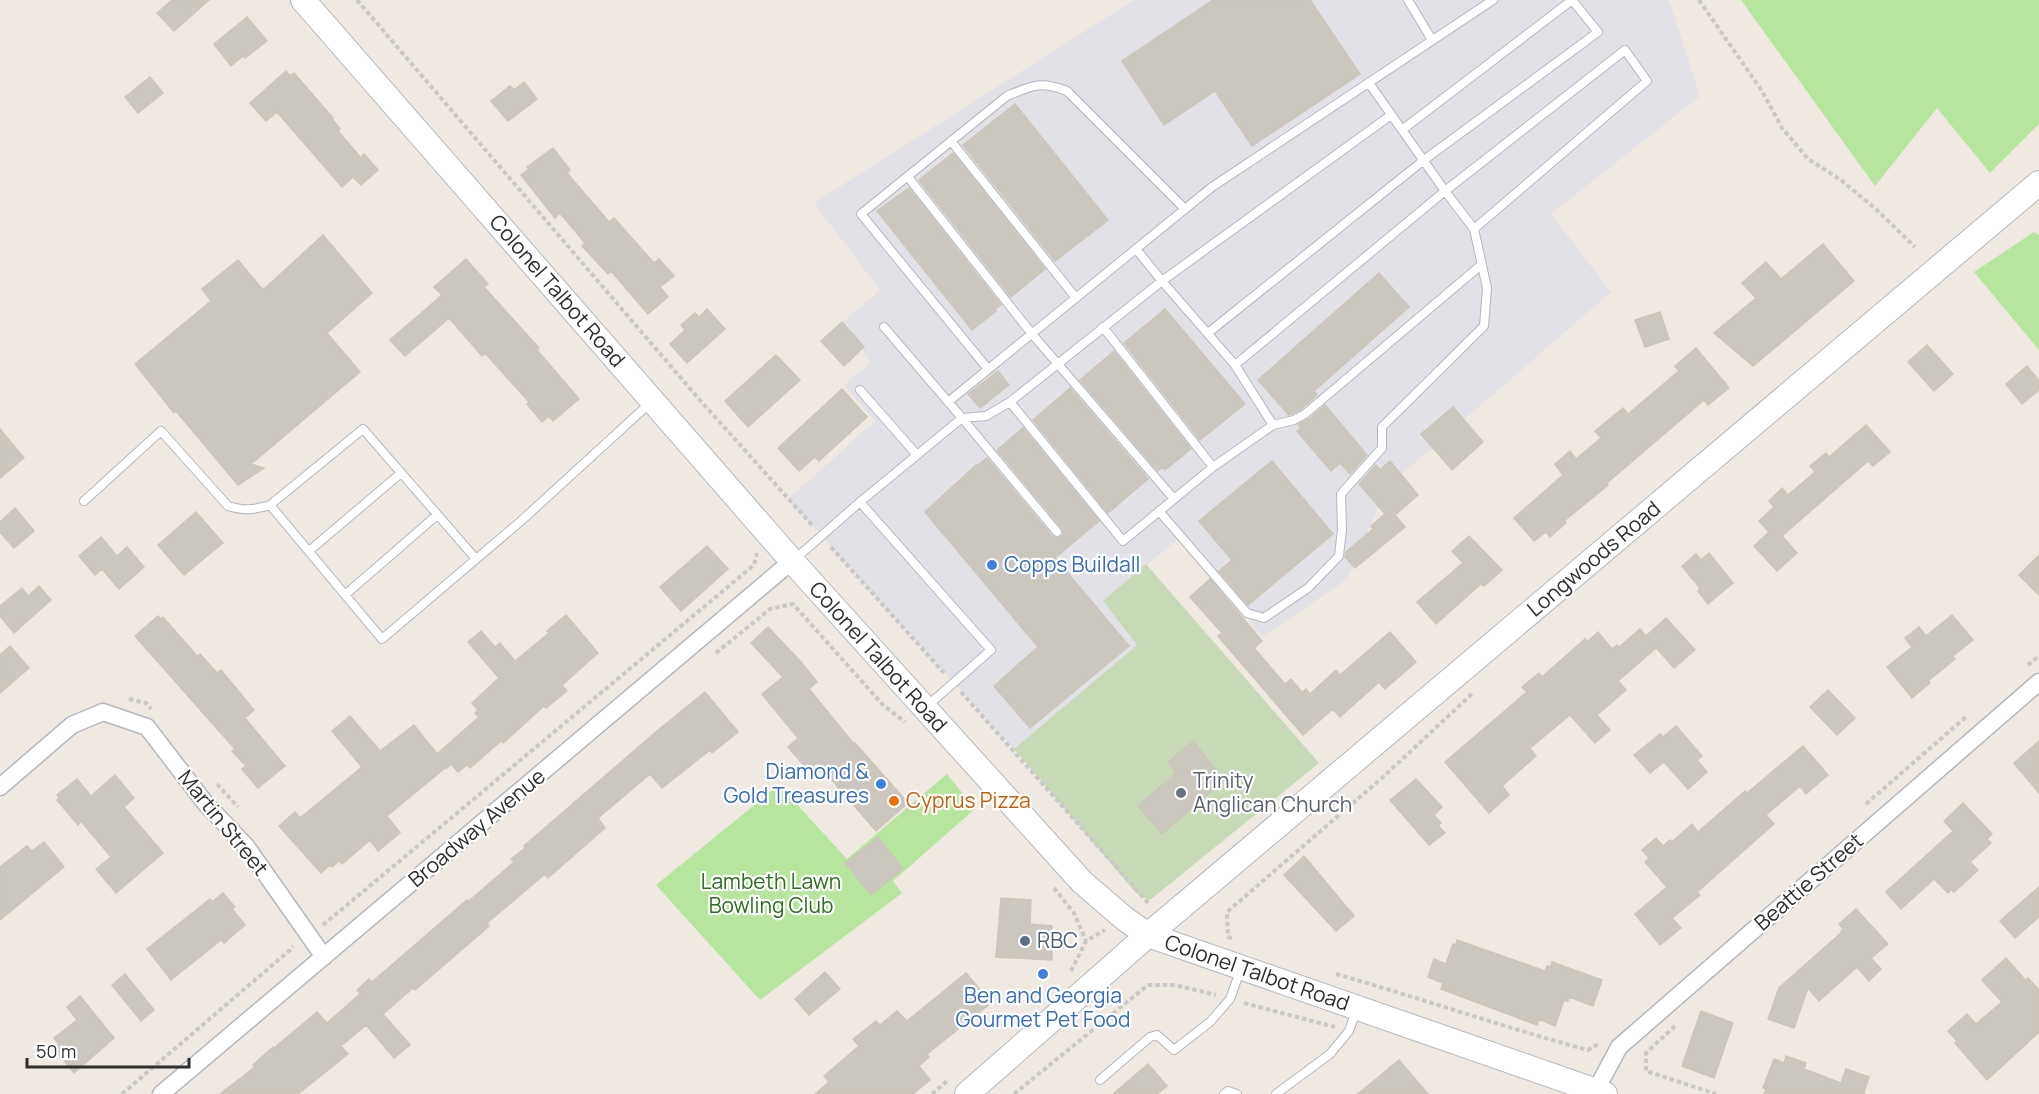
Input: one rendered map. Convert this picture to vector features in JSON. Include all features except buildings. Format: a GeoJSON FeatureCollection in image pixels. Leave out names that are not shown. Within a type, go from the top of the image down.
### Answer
{"type":"FeatureCollection","features":[{"type":"Feature","properties":{"kind":"main road","name":"Colonel Talbot Road"},"geometry":{"type":"LineString","coordinates":[[303,0],[792,561],[1082,882],[1125,919],[1148,935],[1598,1093]]}},
{"type":"Feature","properties":{"kind":"main road","name":"Longwoods Road"},"geometry":{"type":"LineString","coordinates":[[967,1094],[1148,935],[2039,183]]}},
{"type":"Feature","properties":{"kind":"street","name":"Broadway Avenue"},"geometry":{"type":"LineString","coordinates":[[161,1094],[792,561]]}},
{"type":"Feature","properties":{"kind":"street","name":"Beattie Street"},"geometry":{"type":"LineString","coordinates":[[1598,1093],[1619,1047],[2039,682]]}},
{"type":"Feature","properties":{"kind":"street","name":"Martin Street"},"geometry":{"type":"LineString","coordinates":[[0,787],[72,725],[103,712],[147,728],[206,804],[246,846],[324,957]]}},
{"type":"Feature","properties":{"kind":"lane"},"geometry":{"type":"LineString","coordinates":[[1408,0],[1432,40]]}},
{"type":"Feature","properties":{"kind":"lane"},"geometry":{"type":"LineString","coordinates":[[948,402],[1212,187],[1493,0]]}},
{"type":"Feature","properties":{"kind":"lane"},"geometry":{"type":"LineString","coordinates":[[1208,333],[1424,160],[1598,32],[1572,0],[1402,130]]}},
{"type":"Feature","properties":{"kind":"lane"},"geometry":{"type":"LineString","coordinates":[[1235,364],[1445,191],[1625,50],[1647,81],[1474,229]]}},
{"type":"Feature","properties":{"kind":"lane"},"geometry":{"type":"LineString","coordinates":[[1159,511],[1247,613],[1264,618],[1308,588],[1339,556],[1342,529],[1341,494],[1382,448],[1382,427],[1484,326],[1486,288],[1474,229],[1369,82]]}},
{"type":"Feature","properties":{"kind":"lane"},"geometry":{"type":"LineString","coordinates":[[988,369],[861,214],[1007,96],[1032,86],[1050,84],[1067,91],[1185,209]]}},
{"type":"Feature","properties":{"kind":"lane"},"geometry":{"type":"LineString","coordinates":[[792,561],[962,418],[986,416],[1011,402],[1162,282],[1391,115]]}},
{"type":"Feature","properties":{"kind":"lane"},"geometry":{"type":"LineString","coordinates":[[951,141],[1076,298]]}},
{"type":"Feature","properties":{"kind":"lane"},"geometry":{"type":"LineString","coordinates":[[908,177],[1032,333],[1174,499]]}},
{"type":"Feature","properties":{"kind":"lane"},"geometry":{"type":"LineString","coordinates":[[1136,249],[1162,282],[1235,364],[1273,425]]}},
{"type":"Feature","properties":{"kind":"lane"},"geometry":{"type":"LineString","coordinates":[[1011,402],[1123,542],[1213,467],[1273,425],[1294,420],[1305,414],[1481,265]]}},
{"type":"Feature","properties":{"kind":"lane"},"geometry":{"type":"LineString","coordinates":[[884,327],[1057,532]]}},
{"type":"Feature","properties":{"kind":"lane"},"geometry":{"type":"LineString","coordinates":[[1103,327],[1213,467]]}},
{"type":"Feature","properties":{"kind":"lane"},"geometry":{"type":"LineString","coordinates":[[860,390],[917,455]]}},
{"type":"Feature","properties":{"kind":"lane"},"geometry":{"type":"LineString","coordinates":[[270,505],[382,639],[521,521],[653,401]]}},
{"type":"Feature","properties":{"kind":"lane"},"geometry":{"type":"LineString","coordinates":[[84,501],[161,431],[228,506],[240,510],[254,510],[270,505],[363,429],[476,559]]}},
{"type":"Feature","properties":{"kind":"lane"},"geometry":{"type":"LineString","coordinates":[[309,551],[401,473]]}},
{"type":"Feature","properties":{"kind":"lane"},"geometry":{"type":"LineString","coordinates":[[860,502],[991,650],[925,708]]}},
{"type":"Feature","properties":{"kind":"lane"},"geometry":{"type":"LineString","coordinates":[[345,595],[437,515]]}},
{"type":"Feature","properties":{"kind":"lane"},"geometry":{"type":"LineString","coordinates":[[1100,1080],[1150,1037],[1157,1035],[1174,1050],[1210,1022],[1230,999],[1241,967]]}},
{"type":"Feature","properties":{"kind":"lane"},"geometry":{"type":"LineString","coordinates":[[1276,1094],[1330,1054],[1348,1031],[1357,1008]]}},
{"type":"Feature","properties":{"kind":"lane"},"geometry":{"type":"LineString","coordinates":[[1224,1094],[1228,1091],[1237,1094]]}},
{"type":"Feature","properties":{"kind":"path"},"geometry":{"type":"LineString","coordinates":[[357,0],[691,389],[1150,905]]}},
{"type":"Feature","properties":{"kind":"path"},"geometry":{"type":"LineString","coordinates":[[1699,0],[1761,91],[1782,128],[1808,159],[1841,180],[1878,210],[1915,247]]}},
{"type":"Feature","properties":{"kind":"path"},"geometry":{"type":"LineString","coordinates":[[320,927],[754,565]]}},
{"type":"Feature","properties":{"kind":"path"},"geometry":{"type":"LineString","coordinates":[[715,654],[770,609],[793,604],[884,705]]}},
{"type":"Feature","properties":{"kind":"path"},"geometry":{"type":"LineString","coordinates":[[2021,671],[2039,656]]}},
{"type":"Feature","properties":{"kind":"path"},"geometry":{"type":"LineString","coordinates":[[1238,940],[1228,937],[1227,912],[1383,777],[1473,693]]}},
{"type":"Feature","properties":{"kind":"path"},"geometry":{"type":"LineString","coordinates":[[1860,810],[1976,709]]}},
{"type":"Feature","properties":{"kind":"path"},"geometry":{"type":"LineString","coordinates":[[216,783],[240,809]]}},
{"type":"Feature","properties":{"kind":"path"},"geometry":{"type":"LineString","coordinates":[[122,1094],[290,950],[297,940]]}},
{"type":"Feature","properties":{"kind":"path"},"geometry":{"type":"LineString","coordinates":[[1330,972],[1588,1050],[1605,1041]]}},
{"type":"Feature","properties":{"kind":"path"},"geometry":{"type":"LineString","coordinates":[[1014,1094],[1148,985],[1175,984]]}},
{"type":"Feature","properties":{"kind":"path"},"geometry":{"type":"LineString","coordinates":[[1679,1022],[1646,1053],[1646,1071],[1716,1094]]}},
{"type":"Feature","properties":{"kind":"shaded area"},"geometry":{"type":"Polygon","coordinates":[[[1134,0],[1668,0],[1700,96],[1551,214],[1611,292],[1387,487],[1347,579],[1263,637],[1178,539],[1103,601],[1137,645],[1014,749],[788,499],[875,421],[844,385],[871,362],[843,322],[880,290],[814,203],[1134,0]]]}},
{"type":"Feature","properties":{"kind":"green space"},"geometry":{"type":"Polygon","coordinates":[[[1741,0],[2039,0],[2039,124],[1990,173],[1937,108],[1875,186],[1741,0]]]}},
{"type":"Feature","properties":{"kind":"green space"},"geometry":{"type":"Polygon","coordinates":[[[2034,232],[2039,235],[2039,350],[1974,272],[2034,232]]]}},
{"type":"Feature","properties":{"kind":"green space"},"geometry":{"type":"Polygon","coordinates":[[[1146,564],[1319,763],[1150,900],[1136,893],[1014,749],[1137,645],[1103,601],[1146,564]]]}},
{"type":"Feature","properties":{"kind":"green space","name":"Lambeth Lawn Bowling Club"},"geometry":{"type":"Polygon","coordinates":[[[947,774],[975,809],[893,881],[902,893],[760,1000],[656,885],[779,785],[847,859],[947,774]]]}},
{"type":"Feature","properties":{"kind":"place","name":"Copps Buildall"},"geometry":{"type":"Point","coordinates":[992,565]}},
{"type":"Feature","properties":{"kind":"place","name":"Diamond & Gold Treasures"},"geometry":{"type":"Point","coordinates":[881,784]}},
{"type":"Feature","properties":{"kind":"place","name":"Trinity Anglican Church"},"geometry":{"type":"Point","coordinates":[1181,793]}},
{"type":"Feature","properties":{"kind":"place","name":"Cyprus Pizza"},"geometry":{"type":"Point","coordinates":[894,801]}},
{"type":"Feature","properties":{"kind":"place","name":"RBC"},"geometry":{"type":"Point","coordinates":[1025,941]}},
{"type":"Feature","properties":{"kind":"place","name":"Ben and Georgia Gourmet Pet Food"},"geometry":{"type":"Point","coordinates":[1043,974]}}]}
